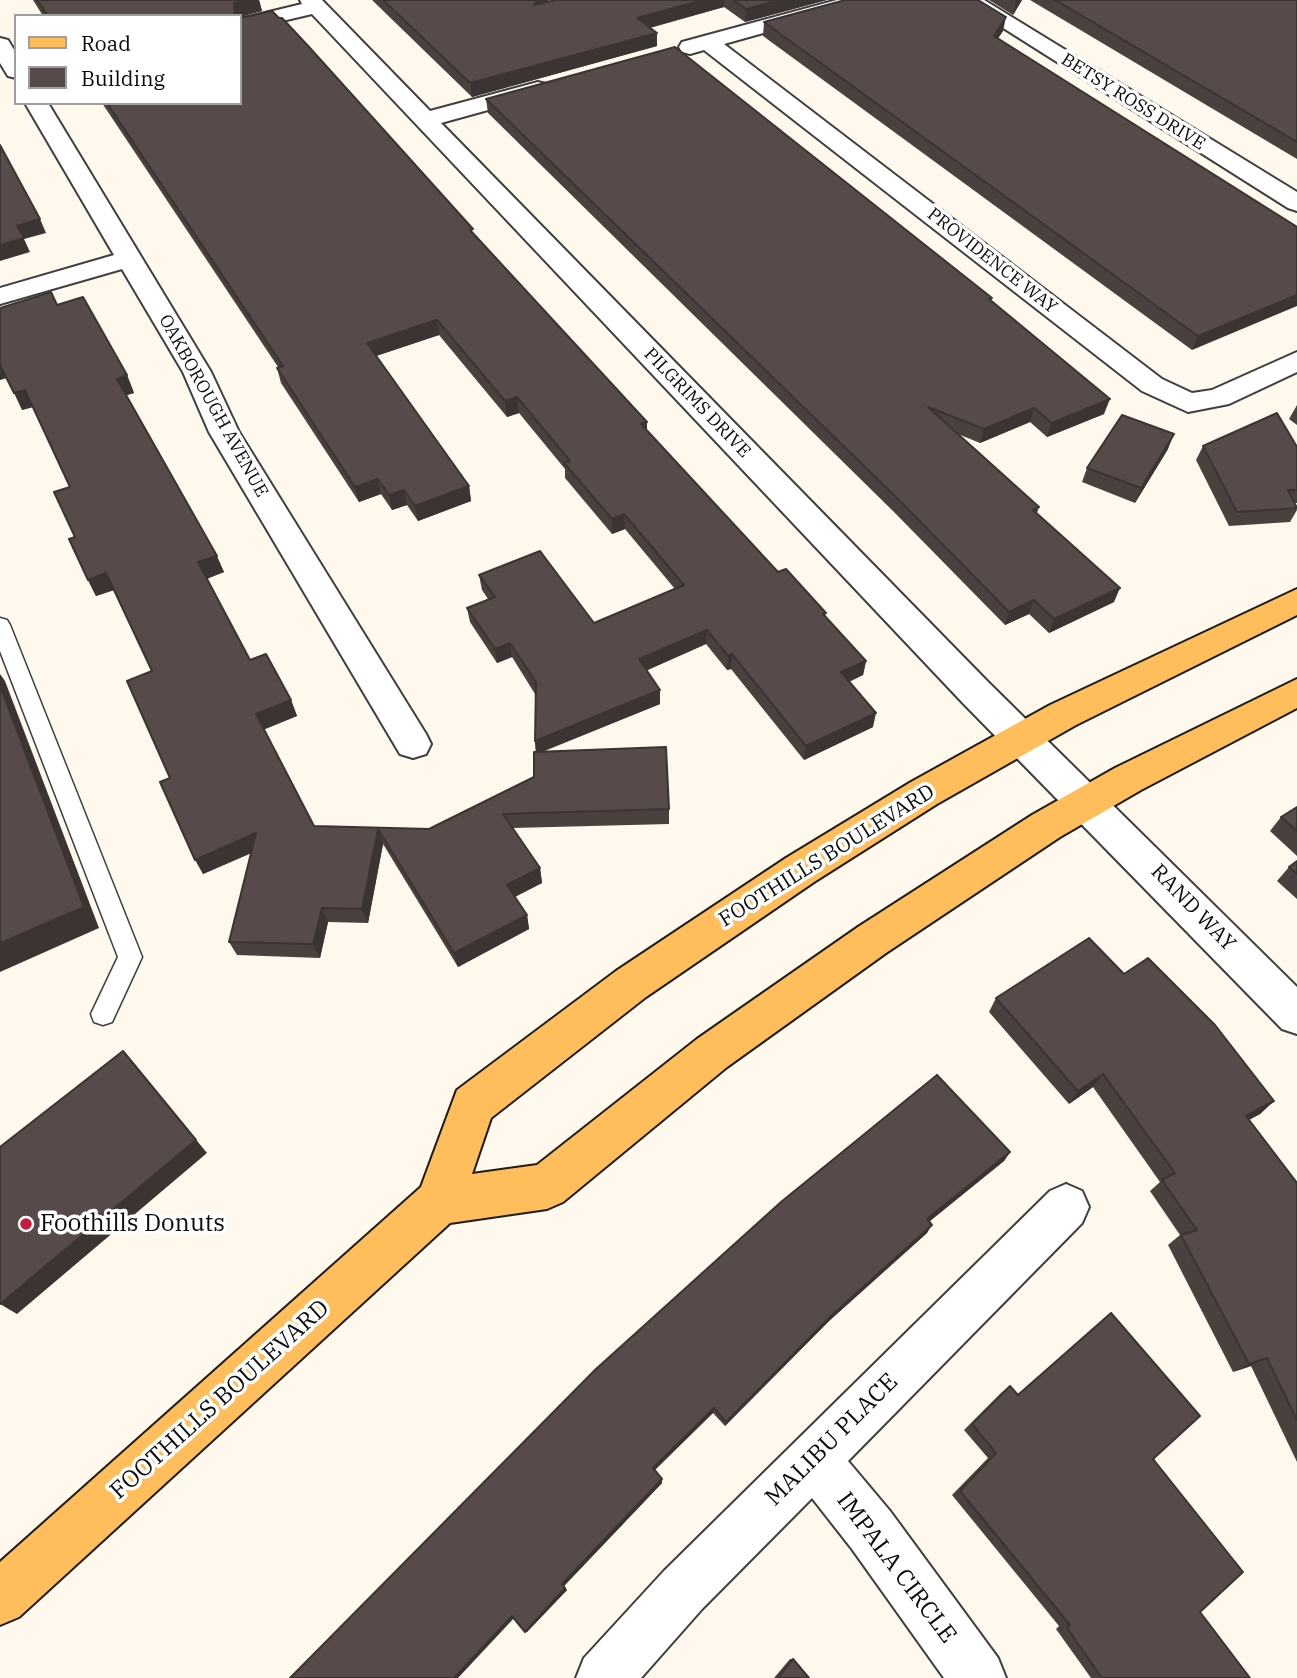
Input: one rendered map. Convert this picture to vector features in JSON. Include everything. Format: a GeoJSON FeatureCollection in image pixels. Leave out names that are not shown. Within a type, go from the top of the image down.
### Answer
{"type":"FeatureCollection","features":[{"type":"Feature","properties":{"kind":"main road","name":"FOOTHILLS BOULEVARD"},"geometry":{"type":"LineString","coordinates":[[2,1592],[439,1202],[473,1105],[631,984],[800,870],[924,793],[1063,715],[1297,601]]}},
{"type":"Feature","properties":{"kind":"main road"},"geometry":{"type":"LineString","coordinates":[[439,1202],[547,1186],[712,1053],[883,933],[1087,802],[1297,692]]}},
{"type":"Feature","properties":{"kind":"street"},"geometry":{"type":"LineString","coordinates":[[668,53],[860,0]]}},
{"type":"Feature","properties":{"kind":"street","name":"BETSY ROSS DRIVE"},"geometry":{"type":"LineString","coordinates":[[969,0],[1297,203]]}},
{"type":"Feature","properties":{"kind":"street"},"geometry":{"type":"LineString","coordinates":[[242,25],[314,4]]}},
{"type":"Feature","properties":{"kind":"street","name":"PILGRIMS DRIVE"},"geometry":{"type":"LineString","coordinates":[[314,4],[1022,738],[1087,802]]}},
{"type":"Feature","properties":{"kind":"street","name":"PROVIDENCE WAY"},"geometry":{"type":"LineString","coordinates":[[707,42],[1152,385],[1188,403],[1219,398],[1297,361]]}},
{"type":"Feature","properties":{"kind":"street"},"geometry":{"type":"LineString","coordinates":[[0,45],[14,68]]}},
{"type":"Feature","properties":{"kind":"street"},"geometry":{"type":"LineString","coordinates":[[425,120],[564,82]]}},
{"type":"Feature","properties":{"kind":"street","name":"OAKBOROUGH AVENUE"},"geometry":{"type":"LineString","coordinates":[[37,105],[197,372],[224,432],[413,744]]}},
{"type":"Feature","properties":{"kind":"street"},"geometry":{"type":"LineString","coordinates":[[0,296],[129,259]]}},
{"type":"Feature","properties":{"kind":"street","name":"RAND WAY"},"geometry":{"type":"LineString","coordinates":[[1087,802],[1297,1014]]}},
{"type":"Feature","properties":{"kind":"street","name":"MALIBU PLACE"},"geometry":{"type":"LineString","coordinates":[[604,1678],[683,1590],[1066,1207]]}},
{"type":"Feature","properties":{"kind":"street","name":"IMPALA CIRCLE"},"geometry":{"type":"LineString","coordinates":[[813,1459],[871,1530],[978,1678]]}},
{"type":"Feature","properties":{"kind":"lane"},"geometry":{"type":"LineString","coordinates":[[0,625],[130,957],[103,1014]]}},
{"type":"Feature","properties":{"kind":"building"},"geometry":{"type":"Polygon","coordinates":[[[37,0],[246,0],[234,3],[235,14],[47,14],[37,0]]]}},
{"type":"Feature","properties":{"kind":"building"},"geometry":{"type":"Polygon","coordinates":[[[383,0],[538,0],[534,5],[555,0],[703,0],[637,18],[657,33],[470,83],[383,0]]]}},
{"type":"Feature","properties":{"kind":"building"},"geometry":{"type":"Polygon","coordinates":[[[733,0],[780,0],[746,9],[733,0]]]}},
{"type":"Feature","properties":{"kind":"building"},"geometry":{"type":"Polygon","coordinates":[[[845,0],[978,0],[1006,17],[994,36],[1297,227],[1297,295],[1198,336],[764,22],[845,0]]]}},
{"type":"Feature","properties":{"kind":"building"},"geometry":{"type":"Polygon","coordinates":[[[1055,0],[1297,0],[1297,142],[1055,0]]]}},
{"type":"Feature","properties":{"kind":"building"},"geometry":{"type":"Polygon","coordinates":[[[272,11],[282,18],[473,229],[470,230],[647,422],[641,424],[778,572],[786,569],[866,661],[841,672],[876,713],[806,746],[732,654],[728,656],[707,630],[639,659],[660,690],[535,741],[536,682],[510,643],[495,649],[467,608],[495,597],[479,575],[540,551],[594,623],[684,585],[624,514],[612,519],[564,463],[570,461],[517,397],[505,401],[437,320],[367,343],[469,486],[415,506],[404,490],[389,495],[378,479],[355,487],[277,368],[283,366],[108,105],[242,105],[242,18],[272,11]]]}},
{"type":"Feature","properties":{"kind":"building"},"geometry":{"type":"Polygon","coordinates":[[[675,47],[992,298],[989,299],[1110,399],[1052,423],[1034,408],[984,429],[928,407],[1039,507],[1033,510],[1120,588],[1054,619],[1034,600],[1009,612],[897,498],[486,99],[675,47]]]}},
{"type":"Feature","properties":{"kind":"building"},"geometry":{"type":"Polygon","coordinates":[[[0,145],[40,219],[17,226],[24,238],[0,245],[0,145]]]}},
{"type":"Feature","properties":{"kind":"building"},"geometry":{"type":"Polygon","coordinates":[[[51,292],[57,305],[83,297],[127,375],[117,379],[217,556],[198,562],[250,660],[266,654],[291,700],[256,714],[314,826],[429,829],[534,777],[534,752],[666,747],[669,809],[503,814],[540,868],[507,885],[527,915],[454,953],[378,829],[362,909],[322,908],[313,944],[229,942],[256,833],[195,860],[160,782],[170,778],[127,681],[152,671],[106,573],[88,580],[69,539],[75,537],[54,492],[70,487],[25,390],[14,393],[0,365],[0,308],[51,292]]]}},
{"type":"Feature","properties":{"kind":"building"},"geometry":{"type":"Polygon","coordinates":[[[1277,413],[1297,447],[1297,490],[1288,490],[1297,508],[1237,512],[1203,446],[1277,413]]]}},
{"type":"Feature","properties":{"kind":"building"},"geometry":{"type":"Polygon","coordinates":[[[1122,415],[1174,434],[1141,488],[1087,468],[1122,415]]]}},
{"type":"Feature","properties":{"kind":"building"},"geometry":{"type":"Polygon","coordinates":[[[0,686],[84,907],[0,943],[0,686]]]}},
{"type":"Feature","properties":{"kind":"building"},"geometry":{"type":"Polygon","coordinates":[[[1297,807],[1297,831],[1281,817],[1297,807]]]}},
{"type":"Feature","properties":{"kind":"building"},"geometry":{"type":"Polygon","coordinates":[[[1297,861],[1297,874],[1289,867],[1297,861]]]}},
{"type":"Feature","properties":{"kind":"building"},"geometry":{"type":"Polygon","coordinates":[[[1089,938],[1124,974],[1148,958],[1215,1025],[1274,1101],[1246,1116],[1297,1183],[1297,1420],[1267,1358],[1249,1364],[1181,1235],[1197,1230],[1162,1180],[1175,1173],[1103,1074],[1078,1091],[996,998],[1089,938]]]}},
{"type":"Feature","properties":{"kind":"building"},"geometry":{"type":"Polygon","coordinates":[[[123,1051],[196,1140],[0,1304],[0,1147],[123,1051]]]}},
{"type":"Feature","properties":{"kind":"building"},"geometry":{"type":"Polygon","coordinates":[[[937,1075],[1010,1152],[927,1219],[932,1225],[832,1315],[726,1422],[714,1408],[653,1468],[662,1479],[562,1584],[565,1588],[525,1632],[512,1616],[454,1678],[290,1678],[596,1369],[781,1202],[937,1075]]]}},
{"type":"Feature","properties":{"kind":"building"},"geometry":{"type":"Polygon","coordinates":[[[1111,1313],[1200,1416],[1153,1459],[1243,1572],[1200,1612],[1250,1678],[1102,1678],[1067,1628],[1070,1625],[960,1491],[996,1453],[972,1424],[1010,1386],[1018,1395],[1111,1313]]]}},
{"type":"Feature","properties":{"kind":"building"},"geometry":{"type":"Polygon","coordinates":[[[793,1659],[809,1678],[778,1678],[793,1659]]]}},
{"type":"Feature","properties":{"kind":"place","name":"Foothills Donuts"},"geometry":{"type":"Point","coordinates":[26,1224]}}]}
